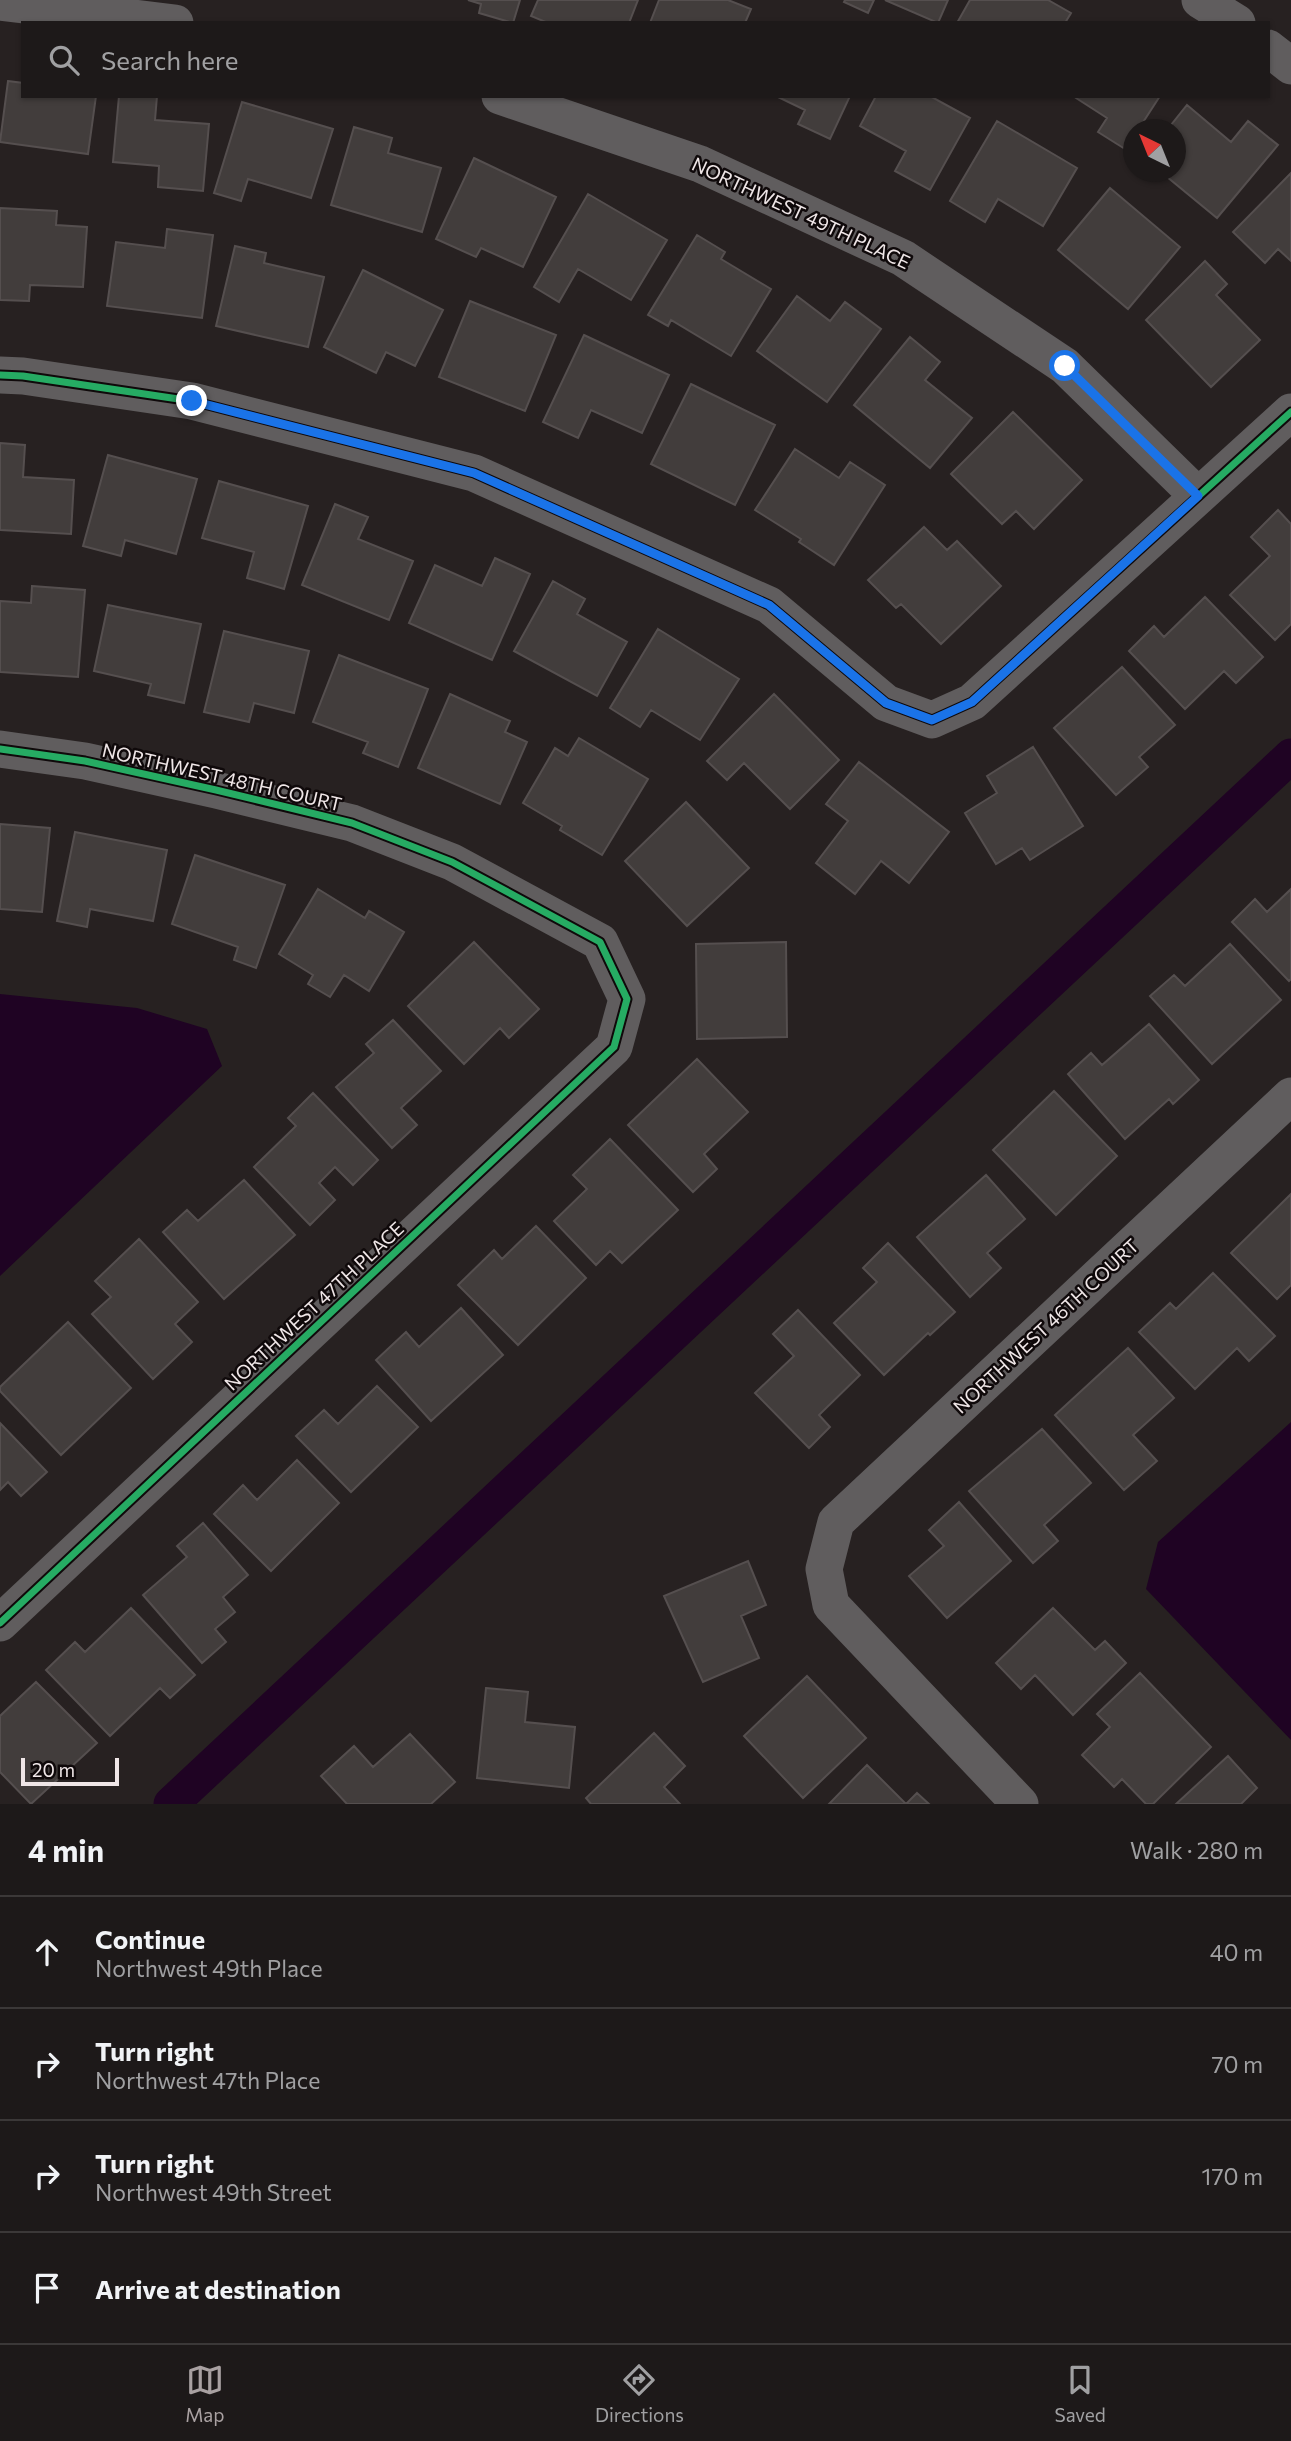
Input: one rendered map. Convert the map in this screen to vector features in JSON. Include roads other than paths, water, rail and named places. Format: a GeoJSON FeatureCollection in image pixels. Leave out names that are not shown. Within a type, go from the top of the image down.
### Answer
{"type":"FeatureCollection","features":[{"type":"Feature","properties":{"kind":"street"},"geometry":{"type":"LineString","coordinates":[[1200,0],[1234,21]]}},
{"type":"Feature","properties":{"kind":"street"},"geometry":{"type":"LineString","coordinates":[[0,2],[158,21]]}},
{"type":"Feature","properties":{"kind":"street"},"geometry":{"type":"LineString","coordinates":[[1270,50],[1291,66]]}},
{"type":"Feature","properties":{"kind":"street","name":"NORTHWEST 49TH PLACE"},"geometry":{"type":"LineString","coordinates":[[506,98],[700,164],[903,258],[1065,366],[1198,496]]}},
{"type":"Feature","properties":{"kind":"street"},"geometry":{"type":"LineString","coordinates":[[0,375],[192,401],[474,473],[769,605],[886,703],[932,720],[972,702],[1291,412]]}},
{"type":"Feature","properties":{"kind":"street","name":"NORTHWEST 48TH COURT"},"geometry":{"type":"LineString","coordinates":[[0,749],[85,761],[352,823],[440,857],[600,942],[627,999]]}},
{"type":"Feature","properties":{"kind":"street","name":"NORTHWEST 47TH PLACE"},"geometry":{"type":"LineString","coordinates":[[0,1623],[614,1047],[627,999]]}},
{"type":"Feature","properties":{"kind":"street","name":"NORTHWEST 46TH COURT"},"geometry":{"type":"LineString","coordinates":[[1020,1804],[831,1605],[824,1569],[836,1522],[1291,1097]]}},
{"type":"Feature","properties":{"kind":"waterway"},"geometry":{"type":"LineString","coordinates":[[171,1804],[1291,756]]}}]}
